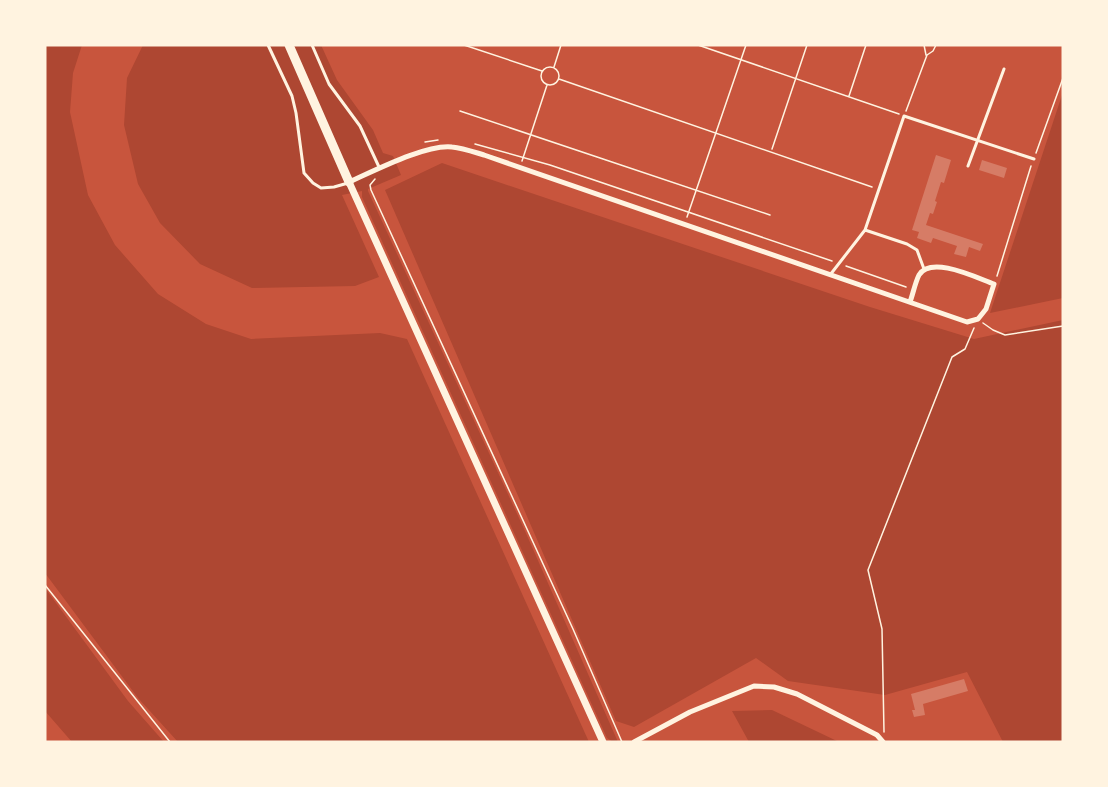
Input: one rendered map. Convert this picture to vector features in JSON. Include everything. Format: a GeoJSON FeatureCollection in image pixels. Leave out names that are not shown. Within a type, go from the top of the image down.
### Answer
{"type":"FeatureCollection","features":[{"type":"Feature","properties":{"kind":"highway"},"geometry":{"type":"LineString","coordinates":[[289,45],[349,182]]}},
{"type":"Feature","properties":{"kind":"street"},"geometry":{"type":"LineString","coordinates":[[603,742],[349,182],[435,147],[451,147],[520,167],[830,275],[910,302],[967,321],[978,319],[986,309],[994,284],[941,266],[931,266],[919,275],[910,302]]}},
{"type":"Feature","properties":{"kind":"street"},"geometry":{"type":"LineString","coordinates":[[634,742],[690,712],[753,686],[774,687],[797,694],[877,735],[883,742]]}},
{"type":"Feature","properties":{"kind":"lane"},"geometry":{"type":"LineString","coordinates":[[268,45],[292,96],[304,173],[321,188],[334,188],[349,182]]}},
{"type":"Feature","properties":{"kind":"lane"},"geometry":{"type":"LineString","coordinates":[[312,45],[329,84],[360,126],[380,169]]}},
{"type":"Feature","properties":{"kind":"lane"},"geometry":{"type":"LineString","coordinates":[[968,166],[1004,69]]}},
{"type":"Feature","properties":{"kind":"lane"},"geometry":{"type":"LineString","coordinates":[[830,275],[865,230],[904,116],[1034,159]]}},
{"type":"Feature","properties":{"kind":"lane"},"geometry":{"type":"LineString","coordinates":[[865,230],[907,244],[917,250],[924,269]]}},
{"type":"Feature","properties":{"kind":"path"},"geometry":{"type":"LineString","coordinates":[[464,45],[542,71],[554,68]]}},
{"type":"Feature","properties":{"kind":"path"},"geometry":{"type":"LineString","coordinates":[[554,68],[561,45]]}},
{"type":"Feature","properties":{"kind":"path"},"geometry":{"type":"LineString","coordinates":[[698,45],[904,116],[927,56],[936,45]]}},
{"type":"Feature","properties":{"kind":"path"},"geometry":{"type":"LineString","coordinates":[[685,224],[746,45]]}},
{"type":"Feature","properties":{"kind":"path"},"geometry":{"type":"LineString","coordinates":[[772,151],[807,45]]}},
{"type":"Feature","properties":{"kind":"path"},"geometry":{"type":"LineString","coordinates":[[849,96],[866,45]]}},
{"type":"Feature","properties":{"kind":"path"},"geometry":{"type":"LineString","coordinates":[[924,45],[927,56]]}},
{"type":"Feature","properties":{"kind":"path"},"geometry":{"type":"LineString","coordinates":[[542,71],[541,80],[547,85],[554,85],[559,79],[559,74],[554,68]]}},
{"type":"Feature","properties":{"kind":"path"},"geometry":{"type":"LineString","coordinates":[[994,284],[1063,78]]}},
{"type":"Feature","properties":{"kind":"path"},"geometry":{"type":"LineString","coordinates":[[559,79],[879,189]]}},
{"type":"Feature","properties":{"kind":"path"},"geometry":{"type":"LineString","coordinates":[[520,167],[547,85]]}},
{"type":"Feature","properties":{"kind":"path"},"geometry":{"type":"LineString","coordinates":[[460,111],[770,215]]}},
{"type":"Feature","properties":{"kind":"path"},"geometry":{"type":"LineString","coordinates":[[422,144],[431,140],[439,140]]}},
{"type":"Feature","properties":{"kind":"path"},"geometry":{"type":"LineString","coordinates":[[467,142],[523,157],[914,289]]}},
{"type":"Feature","properties":{"kind":"path"},"geometry":{"type":"LineString","coordinates":[[375,178],[370,185],[371,190],[573,629],[622,742]]}},
{"type":"Feature","properties":{"kind":"path"},"geometry":{"type":"LineString","coordinates":[[884,731],[882,629],[868,570],[951,357],[965,349],[978,319],[1005,336],[1063,326]]}},
{"type":"Feature","properties":{"kind":"path"},"geometry":{"type":"LineString","coordinates":[[45,585],[170,742]]}},
{"type":"Feature","properties":{"kind":"shaded area"},"geometry":{"type":"Polygon","coordinates":[[[45,45],[82,45],[73,73],[70,112],[88,195],[115,245],[158,294],[206,324],[251,339],[380,333],[407,339],[589,742],[178,742],[138,698],[45,573],[45,45]]]}},
{"type":"Feature","properties":{"kind":"shaded area"},"geometry":{"type":"Polygon","coordinates":[[[143,45],[321,45],[337,80],[373,130],[383,153],[393,156],[401,175],[368,191],[525,531],[618,742],[607,738],[362,197],[362,191],[342,195],[379,277],[355,286],[252,288],[200,264],[160,223],[138,184],[124,125],[127,78],[143,45]]]}},
{"type":"Feature","properties":{"kind":"shaded area"},"geometry":{"type":"Polygon","coordinates":[[[1063,92],[1063,298],[990,313],[1063,92]]]}},
{"type":"Feature","properties":{"kind":"shaded area"},"geometry":{"type":"Polygon","coordinates":[[[442,163],[870,307],[974,339],[1063,320],[1063,742],[1003,742],[967,672],[885,695],[788,681],[756,658],[634,727],[616,721],[385,190],[442,163]]]}},
{"type":"Feature","properties":{"kind":"shaded area"},"geometry":{"type":"Polygon","coordinates":[[[45,588],[128,701],[164,742],[72,742],[45,711],[45,588]]]}},
{"type":"Feature","properties":{"kind":"shaded area"},"geometry":{"type":"Polygon","coordinates":[[[772,710],[839,742],[749,742],[732,711],[772,710]]]}},
{"type":"Feature","properties":{"kind":"building"},"geometry":{"type":"Polygon","coordinates":[[[936,155],[951,160],[944,183],[941,182],[933,214],[930,213],[926,225],[983,244],[980,251],[969,247],[966,257],[954,254],[957,246],[933,238],[931,243],[917,238],[919,232],[912,230],[936,155]]]}},
{"type":"Feature","properties":{"kind":"building"},"geometry":{"type":"Polygon","coordinates":[[[982,160],[1007,168],[1004,178],[979,170],[982,160]]]}},
{"type":"Feature","properties":{"kind":"building"},"geometry":{"type":"Polygon","coordinates":[[[964,679],[968,691],[923,704],[925,715],[914,717],[912,710],[915,710],[911,694],[964,679]]]}}]}
